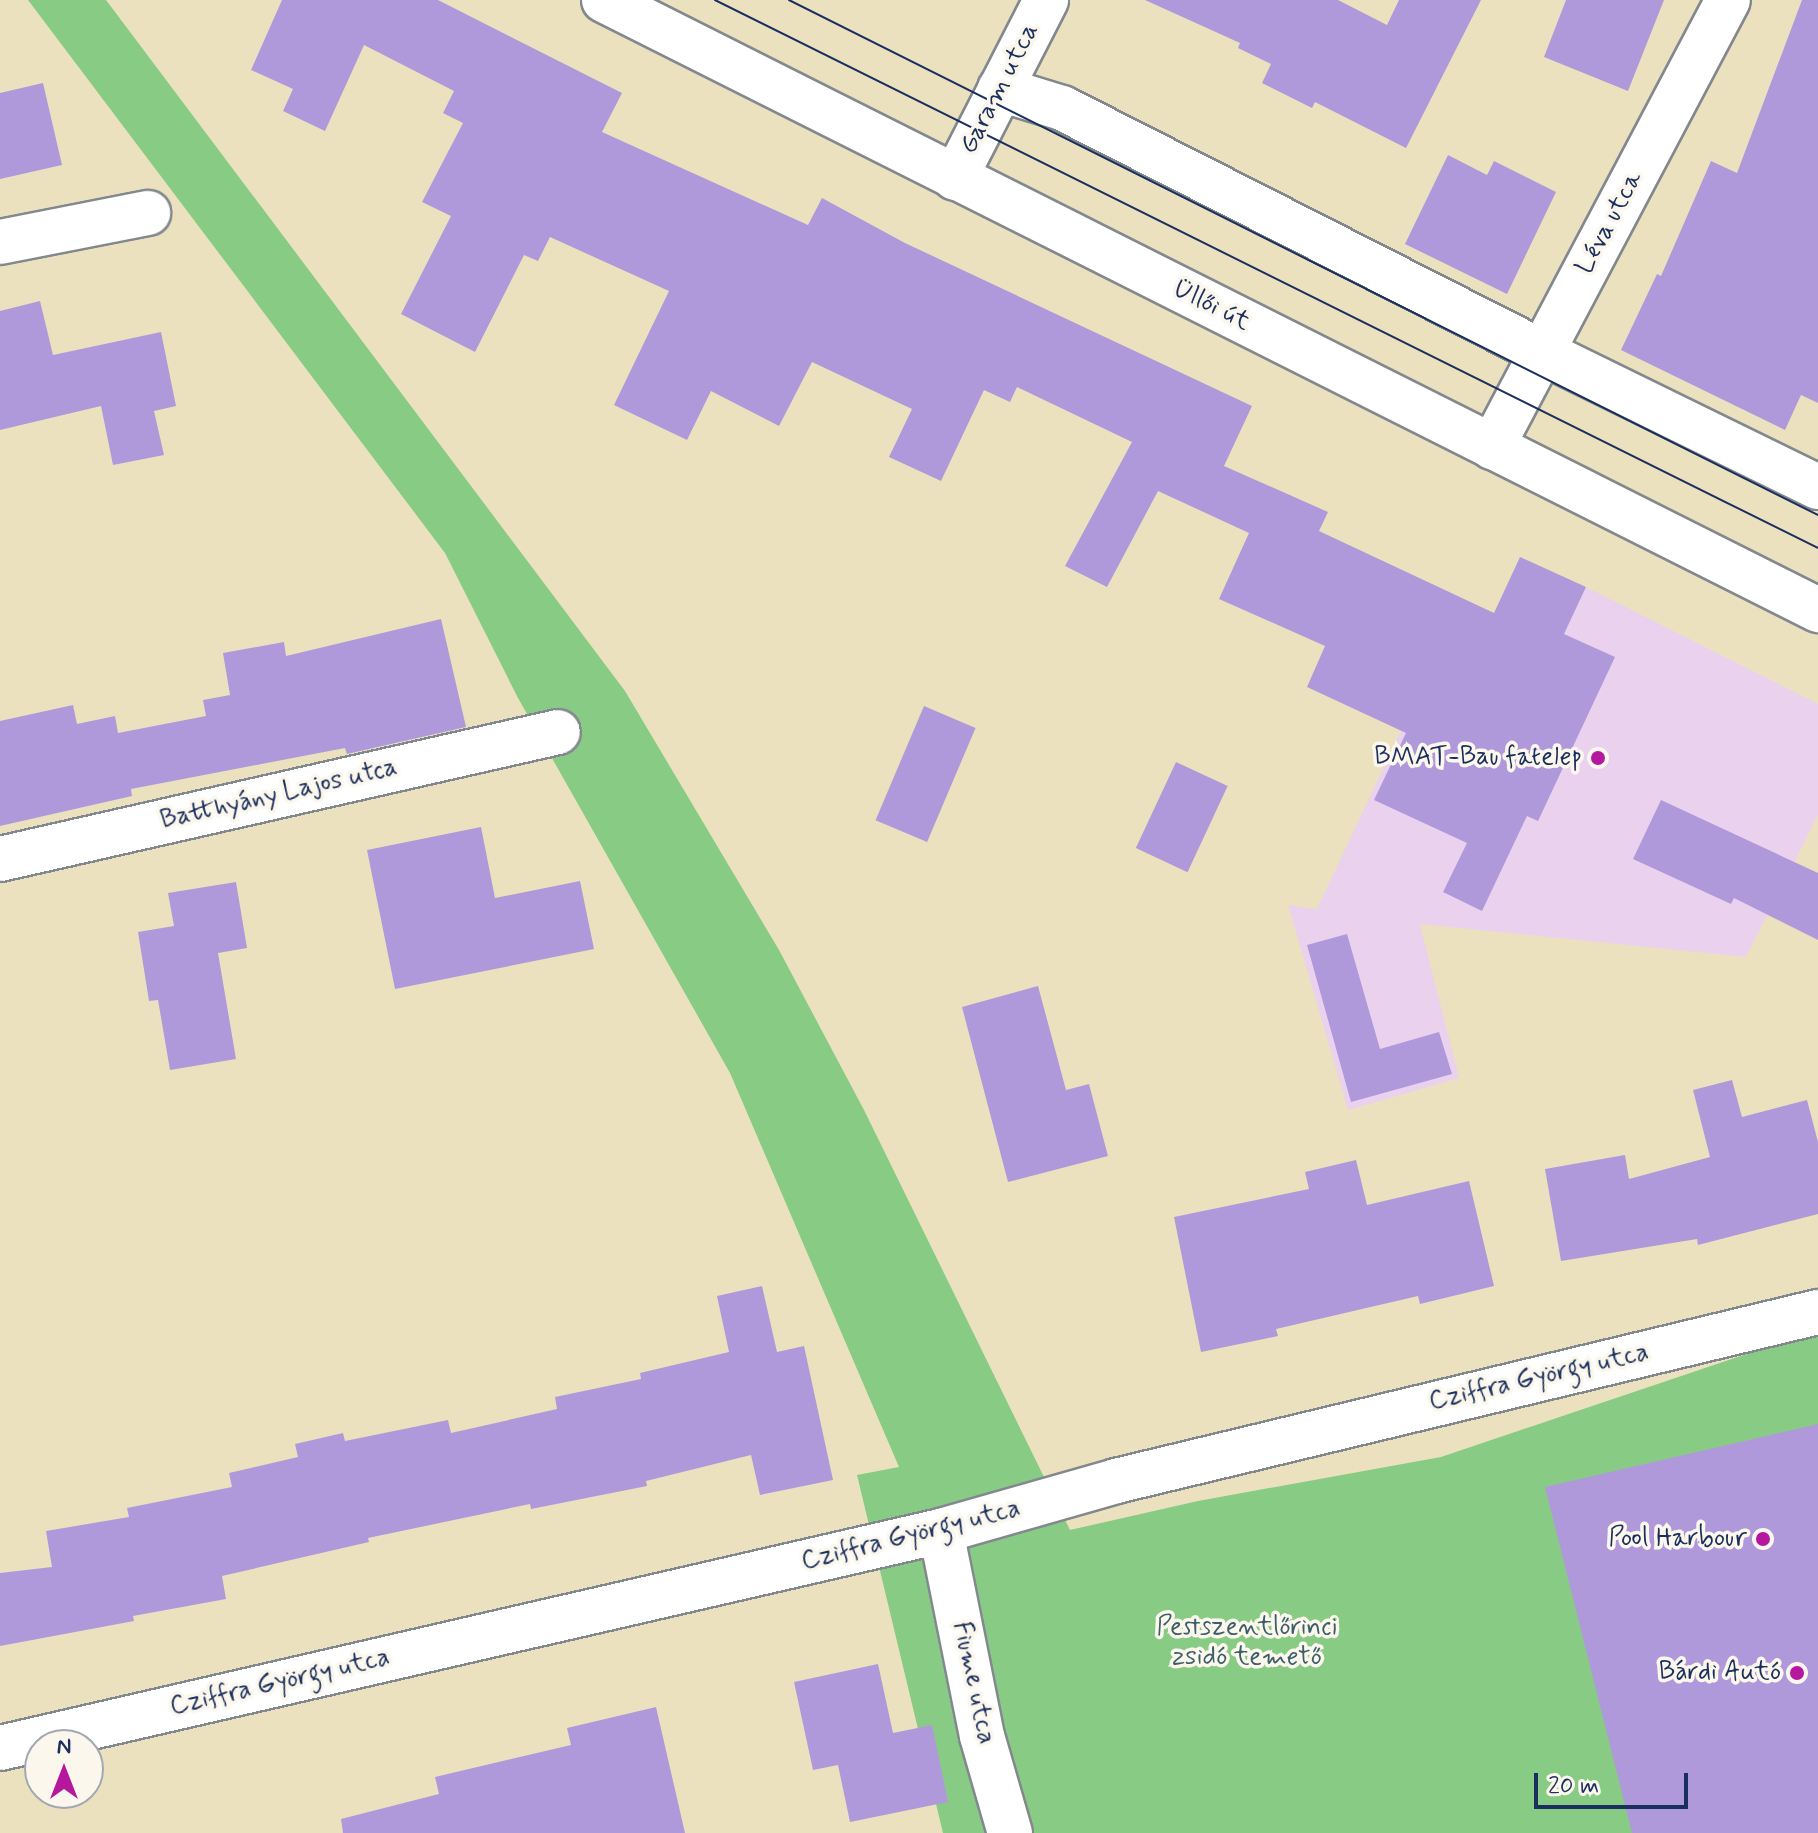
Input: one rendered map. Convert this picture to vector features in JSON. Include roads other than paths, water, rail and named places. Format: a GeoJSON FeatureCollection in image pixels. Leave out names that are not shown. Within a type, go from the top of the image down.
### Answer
{"type":"FeatureCollection","features":[{"type":"Feature","properties":{"kind":"street","name":"Üllői út"},"geometry":{"type":"LineString","coordinates":[[604,0],[1818,610]]}},
{"type":"Feature","properties":{"kind":"street","name":"Garam utca"},"geometry":{"type":"LineString","coordinates":[[955,178],[1046,0]]}},
{"type":"Feature","properties":{"kind":"street","name":"Léva utca"},"geometry":{"type":"LineString","coordinates":[[1492,447],[1728,0]]}},
{"type":"Feature","properties":{"kind":"street"},"geometry":{"type":"LineString","coordinates":[[1000,89],[1062,108],[1542,352],[1818,487]]}},
{"type":"Feature","properties":{"kind":"street"},"geometry":{"type":"LineString","coordinates":[[0,242],[148,213]]}},
{"type":"Feature","properties":{"kind":"street","name":"Batthyány Lajos utca"},"geometry":{"type":"LineString","coordinates":[[0,859],[558,732]]}},
{"type":"Feature","properties":{"kind":"street","name":"Cziffra György utca"},"geometry":{"type":"LineString","coordinates":[[0,1748],[941,1531],[1131,1478],[1818,1312]]}},
{"type":"Feature","properties":{"kind":"street","name":"Fiume utca"},"geometry":{"type":"LineString","coordinates":[[941,1531],[982,1736],[1010,1833]]}},
{"type":"Feature","properties":{"kind":"tram line"},"geometry":{"type":"LineString","coordinates":[[715,0],[1818,548]]}},
{"type":"Feature","properties":{"kind":"tram line"},"geometry":{"type":"LineString","coordinates":[[789,0],[1818,515]]}},
{"type":"Feature","properties":{"kind":"place","name":"BMAT-Bau fatelep"},"geometry":{"type":"Point","coordinates":[1598,758]}},
{"type":"Feature","properties":{"kind":"place","name":"Pool Harbour"},"geometry":{"type":"Point","coordinates":[1763,1539]}},
{"type":"Feature","properties":{"kind":"place","name":"Bárdi Autó"},"geometry":{"type":"Point","coordinates":[1797,1673]}},
{"type":"Feature","properties":{"kind":"park label","name":"Pestszentlőrinci zsidó temető"},"geometry":{"type":"Point","coordinates":[1247,1643]}}]}
